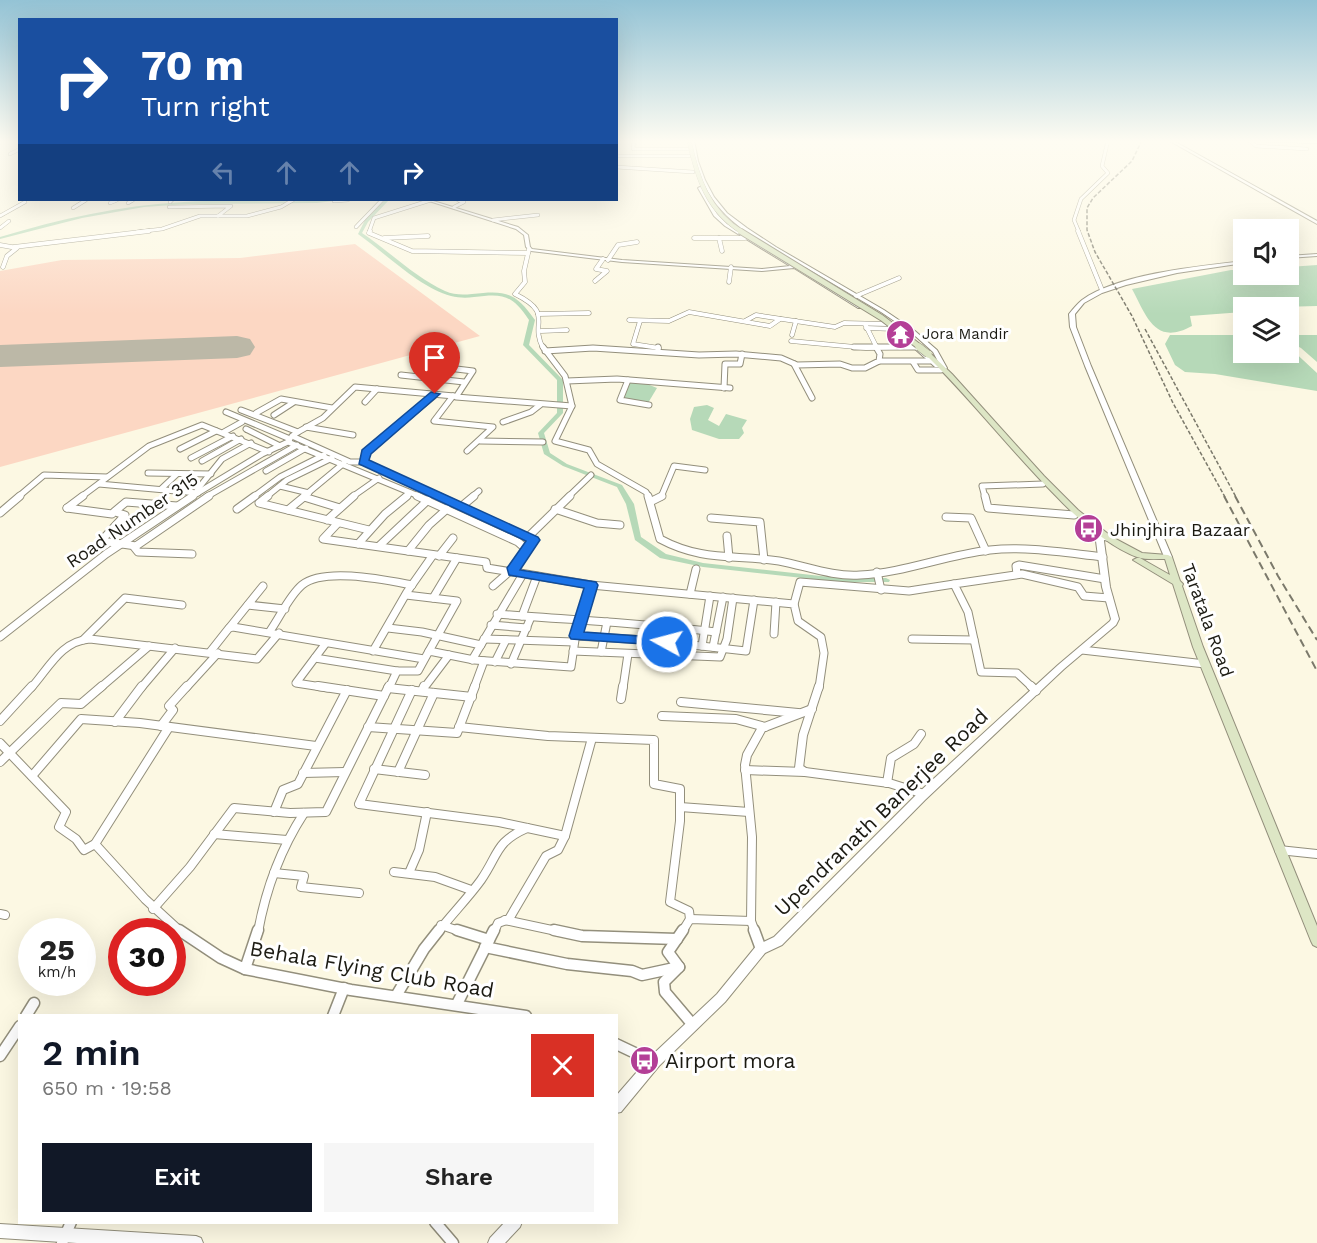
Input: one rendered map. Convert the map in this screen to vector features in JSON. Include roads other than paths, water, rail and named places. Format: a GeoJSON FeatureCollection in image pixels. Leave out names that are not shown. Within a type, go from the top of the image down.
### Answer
{"type":"FeatureCollection","features":[{"type":"Feature","properties":{"kind":"main road"},"geometry":{"type":"LineString","coordinates":[[709,198],[716,211],[726,222],[882,318],[930,357],[1043,479],[1105,538],[1147,559],[1168,557]]}},
{"type":"Feature","properties":{"kind":"main road"},"geometry":{"type":"LineString","coordinates":[[940,368],[1043,484],[1074,515],[1105,538],[1179,584]]}},
{"type":"Feature","properties":{"kind":"main road","name":"Taratala Road"},"geometry":{"type":"LineString","coordinates":[[1168,557],[1205,664],[1317,941]]}},
{"type":"Feature","properties":{"kind":"street"},"geometry":{"type":"LineString","coordinates":[[706,198],[715,215],[745,237],[887,324],[930,357]]}},
{"type":"Feature","properties":{"kind":"street"},"geometry":{"type":"LineString","coordinates":[[714,198],[724,212],[804,266],[856,296],[921,339],[941,358],[940,368],[918,370],[913,362]]}},
{"type":"Feature","properties":{"kind":"street"},"geometry":{"type":"LineString","coordinates":[[1083,198],[1074,220],[1102,290]]}},
{"type":"Feature","properties":{"kind":"street"},"geometry":{"type":"LineString","coordinates":[[1272,198],[1317,223]]}},
{"type":"Feature","properties":{"kind":"street"},"geometry":{"type":"LineString","coordinates":[[73,208],[84,201]]}},
{"type":"Feature","properties":{"kind":"street"},"geometry":{"type":"LineString","coordinates":[[110,203],[115,201]]}},
{"type":"Feature","properties":{"kind":"street"},"geometry":{"type":"LineString","coordinates":[[0,245],[14,247],[162,230],[196,217],[247,216],[291,201]]}},
{"type":"Feature","properties":{"kind":"street"},"geometry":{"type":"LineString","coordinates":[[356,227],[381,201]]}},
{"type":"Feature","properties":{"kind":"street"},"geometry":{"type":"LineString","coordinates":[[414,203],[424,201]]}},
{"type":"Feature","properties":{"kind":"street"},"geometry":{"type":"LineString","coordinates":[[426,201],[372,219],[369,233],[373,237],[381,238],[428,236]]}},
{"type":"Feature","properties":{"kind":"street"},"geometry":{"type":"LineString","coordinates":[[433,201],[493,220],[524,233],[529,251],[524,271],[525,282],[515,294],[533,303],[542,331],[541,344],[567,381],[571,406],[557,431],[555,442],[589,450],[597,465],[644,490],[652,501],[654,523],[660,539],[685,551],[729,558],[764,560],[842,574],[877,572],[986,551],[1020,549],[1103,557]]}},
{"type":"Feature","properties":{"kind":"street"},"geometry":{"type":"LineString","coordinates":[[454,207],[464,202],[461,201]]}},
{"type":"Feature","properties":{"kind":"street"},"geometry":{"type":"LineString","coordinates":[[0,216],[25,202]]}},
{"type":"Feature","properties":{"kind":"street"},"geometry":{"type":"LineString","coordinates":[[169,207],[231,206],[217,216]]}},
{"type":"Feature","properties":{"kind":"street"},"geometry":{"type":"LineString","coordinates":[[493,220],[538,215]]}},
{"type":"Feature","properties":{"kind":"street"},"geometry":{"type":"LineString","coordinates":[[0,228],[9,221]]}},
{"type":"Feature","properties":{"kind":"street"},"geometry":{"type":"LineString","coordinates":[[694,238],[745,237]]}},
{"type":"Feature","properties":{"kind":"street"},"geometry":{"type":"LineString","coordinates":[[381,238],[412,251],[529,251],[606,259],[768,270],[804,266]]}},
{"type":"Feature","properties":{"kind":"street"},"geometry":{"type":"LineString","coordinates":[[719,238],[722,251]]}},
{"type":"Feature","properties":{"kind":"street"},"geometry":{"type":"LineString","coordinates":[[595,281],[607,271],[596,269],[618,245],[637,242]]}},
{"type":"Feature","properties":{"kind":"street"},"geometry":{"type":"LineString","coordinates":[[3,267],[7,256],[17,248],[14,247]]}},
{"type":"Feature","properties":{"kind":"street"},"geometry":{"type":"LineString","coordinates":[[1299,256],[1317,255]]}},
{"type":"Feature","properties":{"kind":"street","name":"Taratala Road"},"geometry":{"type":"LineString","coordinates":[[1168,557],[1073,327],[1074,310],[1080,303],[1102,290],[1175,272],[1233,264]]}},
{"type":"Feature","properties":{"kind":"street"},"geometry":{"type":"LineString","coordinates":[[729,282],[731,267]]}},
{"type":"Feature","properties":{"kind":"street"},"geometry":{"type":"LineString","coordinates":[[856,296],[899,278]]}},
{"type":"Feature","properties":{"kind":"street"},"geometry":{"type":"LineString","coordinates":[[629,320],[669,321],[689,312],[766,326],[780,319]]}},
{"type":"Feature","properties":{"kind":"street"},"geometry":{"type":"LineString","coordinates":[[538,314],[589,313]]}},
{"type":"Feature","properties":{"kind":"street"},"geometry":{"type":"LineString","coordinates":[[745,321],[756,315],[837,327],[844,323],[894,329]]}},
{"type":"Feature","properties":{"kind":"street"},"geometry":{"type":"LineString","coordinates":[[640,321],[633,344],[660,347],[658,351]]}},
{"type":"Feature","properties":{"kind":"street"},"geometry":{"type":"LineString","coordinates":[[796,321],[791,338],[877,348],[915,346]]}},
{"type":"Feature","properties":{"kind":"street"},"geometry":{"type":"LineString","coordinates":[[866,326],[887,324]]}},
{"type":"Feature","properties":{"kind":"street"},"geometry":{"type":"LineString","coordinates":[[761,334],[766,326]]}},
{"type":"Feature","properties":{"kind":"street"},"geometry":{"type":"LineString","coordinates":[[866,326],[880,354],[879,361]]}},
{"type":"Feature","properties":{"kind":"street"},"geometry":{"type":"LineString","coordinates":[[542,331],[567,330]]}},
{"type":"Feature","properties":{"kind":"street"},"geometry":{"type":"LineString","coordinates":[[545,351],[593,348],[742,354],[781,358],[794,364],[840,364],[862,368],[879,361],[913,362],[930,357]]}},
{"type":"Feature","properties":{"kind":"street"},"geometry":{"type":"LineString","coordinates":[[567,381],[628,380],[728,388],[725,364],[740,364],[742,354]]}},
{"type":"Feature","properties":{"kind":"street"},"geometry":{"type":"LineString","coordinates":[[794,364],[812,398]]}},
{"type":"Feature","properties":{"kind":"street"},"geometry":{"type":"LineString","coordinates":[[440,367],[473,371],[434,421],[493,426],[480,441],[467,451]]}},
{"type":"Feature","properties":{"kind":"street"},"geometry":{"type":"LineString","coordinates":[[448,380],[457,369]]}},
{"type":"Feature","properties":{"kind":"street"},"geometry":{"type":"LineString","coordinates":[[402,375],[464,382]]}},
{"type":"Feature","properties":{"kind":"street"},"geometry":{"type":"LineString","coordinates":[[628,380],[620,400],[649,405]]}},
{"type":"Feature","properties":{"kind":"street"},"geometry":{"type":"LineString","coordinates":[[493,586],[511,571],[534,541],[363,462],[350,462],[292,436],[323,418],[355,387],[571,406]]}},
{"type":"Feature","properties":{"kind":"street"},"geometry":{"type":"LineString","coordinates":[[365,402],[377,389]]}},
{"type":"Feature","properties":{"kind":"street"},"geometry":{"type":"LineString","coordinates":[[363,462],[366,452],[435,394]]}},
{"type":"Feature","properties":{"kind":"street"},"geometry":{"type":"LineString","coordinates":[[256,413],[281,399],[332,408]]}},
{"type":"Feature","properties":{"kind":"street"},"geometry":{"type":"LineString","coordinates":[[274,415],[294,402]]}},
{"type":"Feature","properties":{"kind":"street"},"geometry":{"type":"LineString","coordinates":[[503,422],[507,418],[532,414],[540,405]]}},
{"type":"Feature","properties":{"kind":"street"},"geometry":{"type":"LineString","coordinates":[[241,410],[298,432]]}},
{"type":"Feature","properties":{"kind":"street"},"geometry":{"type":"LineString","coordinates":[[226,412],[289,441],[380,478],[529,546]]}},
{"type":"Feature","properties":{"kind":"street"},"geometry":{"type":"LineString","coordinates":[[224,432],[242,422]]}},
{"type":"Feature","properties":{"kind":"street"},"geometry":{"type":"LineString","coordinates":[[192,554],[138,552],[133,547],[100,541],[125,514],[115,511],[68,508],[149,446],[202,425],[260,447]]}},
{"type":"Feature","properties":{"kind":"street"},"geometry":{"type":"LineString","coordinates":[[306,428],[353,435]]}},
{"type":"Feature","properties":{"kind":"street"},"geometry":{"type":"LineString","coordinates":[[246,429],[274,443]]}},
{"type":"Feature","properties":{"kind":"street"},"geometry":{"type":"LineString","coordinates":[[180,449],[216,431]]}},
{"type":"Feature","properties":{"kind":"street"},"geometry":{"type":"LineString","coordinates":[[191,458],[233,436]]}},
{"type":"Feature","properties":{"kind":"street"},"geometry":{"type":"LineString","coordinates":[[202,461],[241,439]]}},
{"type":"Feature","properties":{"kind":"street"},"geometry":{"type":"LineString","coordinates":[[99,484],[197,492],[222,459],[274,443],[289,441]]}},
{"type":"Feature","properties":{"kind":"street"},"geometry":{"type":"LineString","coordinates":[[133,547],[289,441]]}},
{"type":"Feature","properties":{"kind":"street","name":"Road Number 315"},"geometry":{"type":"LineString","coordinates":[[0,638],[49,595],[260,447],[289,441]]}},
{"type":"Feature","properties":{"kind":"street"},"geometry":{"type":"LineString","coordinates":[[480,441],[543,442]]}},
{"type":"Feature","properties":{"kind":"street"},"geometry":{"type":"LineString","coordinates":[[266,471],[306,448]]}},
{"type":"Feature","properties":{"kind":"street"},"geometry":{"type":"LineString","coordinates":[[237,509],[280,477],[324,454]]}},
{"type":"Feature","properties":{"kind":"street"},"geometry":{"type":"LineString","coordinates":[[332,458],[280,486],[259,503],[369,530]]}},
{"type":"Feature","properties":{"kind":"street"},"geometry":{"type":"LineString","coordinates":[[288,510],[344,463]]}},
{"type":"Feature","properties":{"kind":"street"},"geometry":{"type":"LineString","coordinates":[[652,501],[660,498],[674,466],[705,470]]}},
{"type":"Feature","properties":{"kind":"street"},"geometry":{"type":"LineString","coordinates":[[148,472],[211,474]]}},
{"type":"Feature","properties":{"kind":"street"},"geometry":{"type":"LineString","coordinates":[[161,489],[177,474]]}},
{"type":"Feature","properties":{"kind":"street"},"geometry":{"type":"LineString","coordinates":[[0,513],[44,475],[107,477]]}},
{"type":"Feature","properties":{"kind":"street"},"geometry":{"type":"LineString","coordinates":[[528,537],[591,475]]}},
{"type":"Feature","properties":{"kind":"street"},"geometry":{"type":"LineString","coordinates":[[327,520],[380,478]]}},
{"type":"Feature","properties":{"kind":"street"},"geometry":{"type":"LineString","coordinates":[[1043,484],[982,486],[988,508],[1074,515]]}},
{"type":"Feature","properties":{"kind":"street"},"geometry":{"type":"LineString","coordinates":[[280,486],[340,508]]}},
{"type":"Feature","properties":{"kind":"street"},"geometry":{"type":"LineString","coordinates":[[462,506],[479,491]]}},
{"type":"Feature","properties":{"kind":"street"},"geometry":{"type":"LineString","coordinates":[[358,544],[369,530],[410,493]]}},
{"type":"Feature","properties":{"kind":"street"},"geometry":{"type":"LineString","coordinates":[[379,546],[428,500]]}},
{"type":"Feature","properties":{"kind":"street"},"geometry":{"type":"LineString","coordinates":[[115,511],[126,502],[177,506]]}},
{"type":"Feature","properties":{"kind":"street"},"geometry":{"type":"LineString","coordinates":[[408,551],[429,525],[447,509]]}},
{"type":"Feature","properties":{"kind":"street"},"geometry":{"type":"LineString","coordinates":[[555,509],[610,527],[620,525]]}},
{"type":"Feature","properties":{"kind":"street"},"geometry":{"type":"LineString","coordinates":[[946,517],[971,518],[986,551]]}},
{"type":"Feature","properties":{"kind":"street"},"geometry":{"type":"LineString","coordinates":[[711,518],[760,522],[764,560]]}},
{"type":"Feature","properties":{"kind":"street"},"geometry":{"type":"LineString","coordinates":[[338,523],[322,539],[486,562],[487,568],[591,585],[794,604]]}},
{"type":"Feature","properties":{"kind":"street"},"geometry":{"type":"LineString","coordinates":[[727,536],[729,558]]}},
{"type":"Feature","properties":{"kind":"street"},"geometry":{"type":"LineString","coordinates":[[374,651],[412,585],[453,538]]}},
{"type":"Feature","properties":{"kind":"street","name":"Upendranath Banerjee Road"},"geometry":{"type":"LineString","coordinates":[[618,1105],[654,1062],[721,998],[761,949],[778,941],[924,794],[1115,619],[1105,579],[1103,557],[1105,538]]}},
{"type":"Feature","properties":{"kind":"street"},"geometry":{"type":"LineString","coordinates":[[432,598],[457,558]]}},
{"type":"Feature","properties":{"kind":"street"},"geometry":{"type":"LineString","coordinates":[[1017,574],[1016,566],[1019,565],[1105,579]]}},
{"type":"Feature","properties":{"kind":"street"},"geometry":{"type":"LineString","coordinates":[[690,594],[696,568]]}},
{"type":"Feature","properties":{"kind":"street"},"geometry":{"type":"LineString","coordinates":[[877,572],[881,590]]}},
{"type":"Feature","properties":{"kind":"street"},"geometry":{"type":"LineString","coordinates":[[472,660],[497,614],[523,574]]}},
{"type":"Feature","properties":{"kind":"street"},"geometry":{"type":"LineString","coordinates":[[805,772],[798,765],[826,666],[825,648],[820,635],[798,621],[794,604],[800,582],[914,591],[1017,574],[1078,587],[1084,596],[1109,598]]}},
{"type":"Feature","properties":{"kind":"street"},"geometry":{"type":"LineString","coordinates":[[270,631],[301,586],[316,576],[381,579],[412,585]]}},
{"type":"Feature","properties":{"kind":"street"},"geometry":{"type":"LineString","coordinates":[[522,616],[537,576]]}},
{"type":"Feature","properties":{"kind":"street"},"geometry":{"type":"LineString","coordinates":[[954,584],[969,612],[977,662],[982,674],[1017,673],[1036,691]]}},
{"type":"Feature","properties":{"kind":"street"},"geometry":{"type":"LineString","coordinates":[[230,627],[270,631],[374,651],[449,655],[472,660],[570,668],[573,665],[574,643],[579,621],[591,585]]}},
{"type":"Feature","properties":{"kind":"street"},"geometry":{"type":"LineString","coordinates":[[0,743],[66,812],[59,827],[76,839],[84,850],[95,844],[165,727],[173,710],[169,706],[214,653],[230,627],[263,586]]}},
{"type":"Feature","properties":{"kind":"street"},"geometry":{"type":"LineString","coordinates":[[315,658],[417,671],[457,601],[406,595]]}},
{"type":"Feature","properties":{"kind":"street"},"geometry":{"type":"LineString","coordinates":[[702,646],[710,596]]}},
{"type":"Feature","properties":{"kind":"street"},"geometry":{"type":"LineString","coordinates":[[713,647],[723,597]]}},
{"type":"Feature","properties":{"kind":"street"},"geometry":{"type":"LineString","coordinates":[[83,640],[125,598],[182,605]]}},
{"type":"Feature","properties":{"kind":"street"},"geometry":{"type":"LineString","coordinates":[[574,643],[601,652],[720,657],[724,648],[733,598]]}},
{"type":"Feature","properties":{"kind":"street"},"geometry":{"type":"LineString","coordinates":[[388,628],[482,642],[521,640],[574,643],[603,637],[746,651],[754,600]]}},
{"type":"Feature","properties":{"kind":"street"},"geometry":{"type":"LineString","coordinates":[[774,634],[776,602]]}},
{"type":"Feature","properties":{"kind":"street"},"geometry":{"type":"LineString","coordinates":[[248,605],[285,609]]}},
{"type":"Feature","properties":{"kind":"street"},"geometry":{"type":"LineString","coordinates":[[497,614],[716,632]]}},
{"type":"Feature","properties":{"kind":"street"},"geometry":{"type":"LineString","coordinates":[[511,663],[531,617]]}},
{"type":"Feature","properties":{"kind":"street"},"geometry":{"type":"LineString","coordinates":[[601,652],[607,622]]}},
{"type":"Feature","properties":{"kind":"street"},"geometry":{"type":"LineString","coordinates":[[491,625],[526,628]]}},
{"type":"Feature","properties":{"kind":"street"},"geometry":{"type":"LineString","coordinates":[[0,721],[46,671],[59,652],[78,640],[174,648],[260,659],[279,633]]}},
{"type":"Feature","properties":{"kind":"street"},"geometry":{"type":"LineString","coordinates":[[912,639],[974,640]]}},
{"type":"Feature","properties":{"kind":"street"},"geometry":{"type":"LineString","coordinates":[[495,662],[506,640]]}},
{"type":"Feature","properties":{"kind":"street"},"geometry":{"type":"LineString","coordinates":[[326,643],[296,683],[384,696]]}},
{"type":"Feature","properties":{"kind":"street"},"geometry":{"type":"LineString","coordinates":[[0,762],[61,703],[81,704],[149,646]]}},
{"type":"Feature","properties":{"kind":"street"},"geometry":{"type":"LineString","coordinates":[[115,722],[127,708],[129,700],[174,648]]}},
{"type":"Feature","properties":{"kind":"street"},"geometry":{"type":"LineString","coordinates":[[1082,650],[1205,664]]}},
{"type":"Feature","properties":{"kind":"street"},"geometry":{"type":"LineString","coordinates":[[621,699],[628,654]]}},
{"type":"Feature","properties":{"kind":"street"},"geometry":{"type":"LineString","coordinates":[[422,692],[426,682],[432,679],[449,655]]}},
{"type":"Feature","properties":{"kind":"street"},"geometry":{"type":"LineString","coordinates":[[368,728],[453,735],[457,733],[484,661]]}},
{"type":"Feature","properties":{"kind":"street"},"geometry":{"type":"LineString","coordinates":[[153,909],[190,867],[234,808],[274,812],[326,812],[397,670]]}},
{"type":"Feature","properties":{"kind":"street"},"geometry":{"type":"LineString","coordinates":[[388,688],[472,697]]}},
{"type":"Feature","properties":{"kind":"street"},"geometry":{"type":"LineString","coordinates":[[274,812],[283,790],[296,786],[347,690]]}},
{"type":"Feature","properties":{"kind":"street"},"geometry":{"type":"LineString","coordinates":[[412,690],[359,804],[427,812],[565,836]]}},
{"type":"Feature","properties":{"kind":"street"},"geometry":{"type":"LineString","coordinates":[[398,772],[434,693]]}},
{"type":"Feature","properties":{"kind":"street"},"geometry":{"type":"LineString","coordinates":[[681,702],[801,713]]}},
{"type":"Feature","properties":{"kind":"street"},"geometry":{"type":"LineString","coordinates":[[761,949],[751,921],[749,812],[745,770],[747,755],[759,730],[812,709]]}},
{"type":"Feature","properties":{"kind":"street"},"geometry":{"type":"LineString","coordinates":[[662,716],[736,719],[765,727]]}},
{"type":"Feature","properties":{"kind":"street"},"geometry":{"type":"LineString","coordinates":[[32,776],[78,720],[165,727],[268,743],[316,746]]}},
{"type":"Feature","properties":{"kind":"street"},"geometry":{"type":"LineString","coordinates":[[459,727],[592,738],[654,740],[654,784],[680,788],[680,807],[669,902],[689,911],[690,919],[668,952],[678,967]]}},
{"type":"Feature","properties":{"kind":"street"},"geometry":{"type":"LineString","coordinates":[[887,783],[891,758],[914,744],[921,734]]}},
{"type":"Feature","properties":{"kind":"street"},"geometry":{"type":"LineString","coordinates":[[457,1004],[500,921],[509,919],[546,856],[558,850],[565,836],[592,738]]}},
{"type":"Feature","properties":{"kind":"street"},"geometry":{"type":"LineString","coordinates":[[374,769],[425,775]]}},
{"type":"Feature","properties":{"kind":"street"},"geometry":{"type":"LineString","coordinates":[[745,770],[789,774],[805,772],[887,783],[924,794]]}},
{"type":"Feature","properties":{"kind":"street"},"geometry":{"type":"LineString","coordinates":[[303,773],[345,772]]}},
{"type":"Feature","properties":{"kind":"street"},"geometry":{"type":"LineString","coordinates":[[680,807],[749,812]]}},
{"type":"Feature","properties":{"kind":"street"},"geometry":{"type":"LineString","coordinates":[[409,873],[420,847],[427,812]]}},
{"type":"Feature","properties":{"kind":"street"},"geometry":{"type":"LineString","coordinates":[[245,969],[257,935],[260,912],[274,873],[287,840],[304,813]]}},
{"type":"Feature","properties":{"kind":"street"},"geometry":{"type":"LineString","coordinates":[[396,996],[441,925],[482,878],[501,844],[509,836],[529,828]]}},
{"type":"Feature","properties":{"kind":"street"},"geometry":{"type":"LineString","coordinates":[[214,834],[287,840]]}},
{"type":"Feature","properties":{"kind":"street","name":"Behala Flying Club Road"},"geometry":{"type":"LineString","coordinates":[[95,844],[153,909],[199,946],[245,969],[345,988],[514,1014]]}},
{"type":"Feature","properties":{"kind":"street"},"geometry":{"type":"LineString","coordinates":[[1280,850],[1317,854]]}},
{"type":"Feature","properties":{"kind":"street"},"geometry":{"type":"LineString","coordinates":[[394,872],[435,877],[471,890]]}},
{"type":"Feature","properties":{"kind":"street"},"geometry":{"type":"LineString","coordinates":[[274,873],[304,876],[301,887],[359,893]]}},
{"type":"Feature","properties":{"kind":"street"},"geometry":{"type":"LineString","coordinates":[[690,919],[751,921]]}},
{"type":"Feature","properties":{"kind":"street"},"geometry":{"type":"LineString","coordinates":[[505,920],[582,936],[677,939]]}},
{"type":"Feature","properties":{"kind":"street"},"geometry":{"type":"LineString","coordinates":[[441,925],[487,943],[567,964],[632,971],[642,975],[678,967]]}},
{"type":"Feature","properties":{"kind":"street"},"geometry":{"type":"LineString","coordinates":[[678,967],[664,982],[664,987],[693,1025]]}},
{"type":"Feature","properties":{"kind":"street"},"geometry":{"type":"LineString","coordinates":[[334,1014],[345,988]]}},
{"type":"Feature","properties":{"kind":"street"},"geometry":{"type":"LineString","coordinates":[[27,1014],[34,1003]]}},
{"type":"Feature","properties":{"kind":"street"},"geometry":{"type":"LineString","coordinates":[[0,1056],[18,1029]]}},
{"type":"Feature","properties":{"kind":"street"},"geometry":{"type":"LineString","coordinates":[[618,1045],[654,1062]]}},
{"type":"Feature","properties":{"kind":"street"},"geometry":{"type":"LineString","coordinates":[[63,1240],[70,1224]]}},
{"type":"Feature","properties":{"kind":"street"},"geometry":{"type":"LineString","coordinates":[[437,1224],[453,1243]]}},
{"type":"Feature","properties":{"kind":"street"},"geometry":{"type":"LineString","coordinates":[[495,1243],[513,1224]]}},
{"type":"Feature","properties":{"kind":"street"},"geometry":{"type":"LineString","coordinates":[[0,1232],[63,1240],[196,1243]]}},
{"type":"Feature","properties":{"kind":"waterway"},"geometry":{"type":"LineString","coordinates":[[0,238],[82,216],[144,206],[208,202],[328,201]]}},
{"type":"Feature","properties":{"kind":"waterway"},"geometry":{"type":"LineString","coordinates":[[386,201],[366,221],[360,233],[443,292],[454,296],[499,294],[511,297],[521,305],[532,320],[526,345],[560,380],[560,413],[541,433],[547,454],[565,465],[620,486],[630,504],[638,538],[663,556],[703,565],[839,580],[886,580]]}},
{"type":"Feature","properties":{"kind":"railway"},"geometry":{"type":"LineString","coordinates":[[1093,198],[1087,208],[1087,230],[1095,252],[1132,316],[1173,403],[1225,497]]}},
{"type":"Feature","properties":{"kind":"railway"},"geometry":{"type":"LineString","coordinates":[[1145,329],[1236,497]]}},
{"type":"Feature","properties":{"kind":"railway"},"geometry":{"type":"LineString","coordinates":[[1224,496],[1317,671]]}},
{"type":"Feature","properties":{"kind":"railway"},"geometry":{"type":"LineString","coordinates":[[1235,496],[1278,576],[1317,640]]}},
{"type":"Feature","properties":{"kind":"place","name":"Jora Mandir"},"geometry":{"type":"Point","coordinates":[901,334]}},
{"type":"Feature","properties":{"kind":"place","name":"Jhinjhira Bazaar"},"geometry":{"type":"Point","coordinates":[1089,529]}},
{"type":"Feature","properties":{"kind":"place","name":"Airport mora"},"geometry":{"type":"Point","coordinates":[644,1060]}}]}
